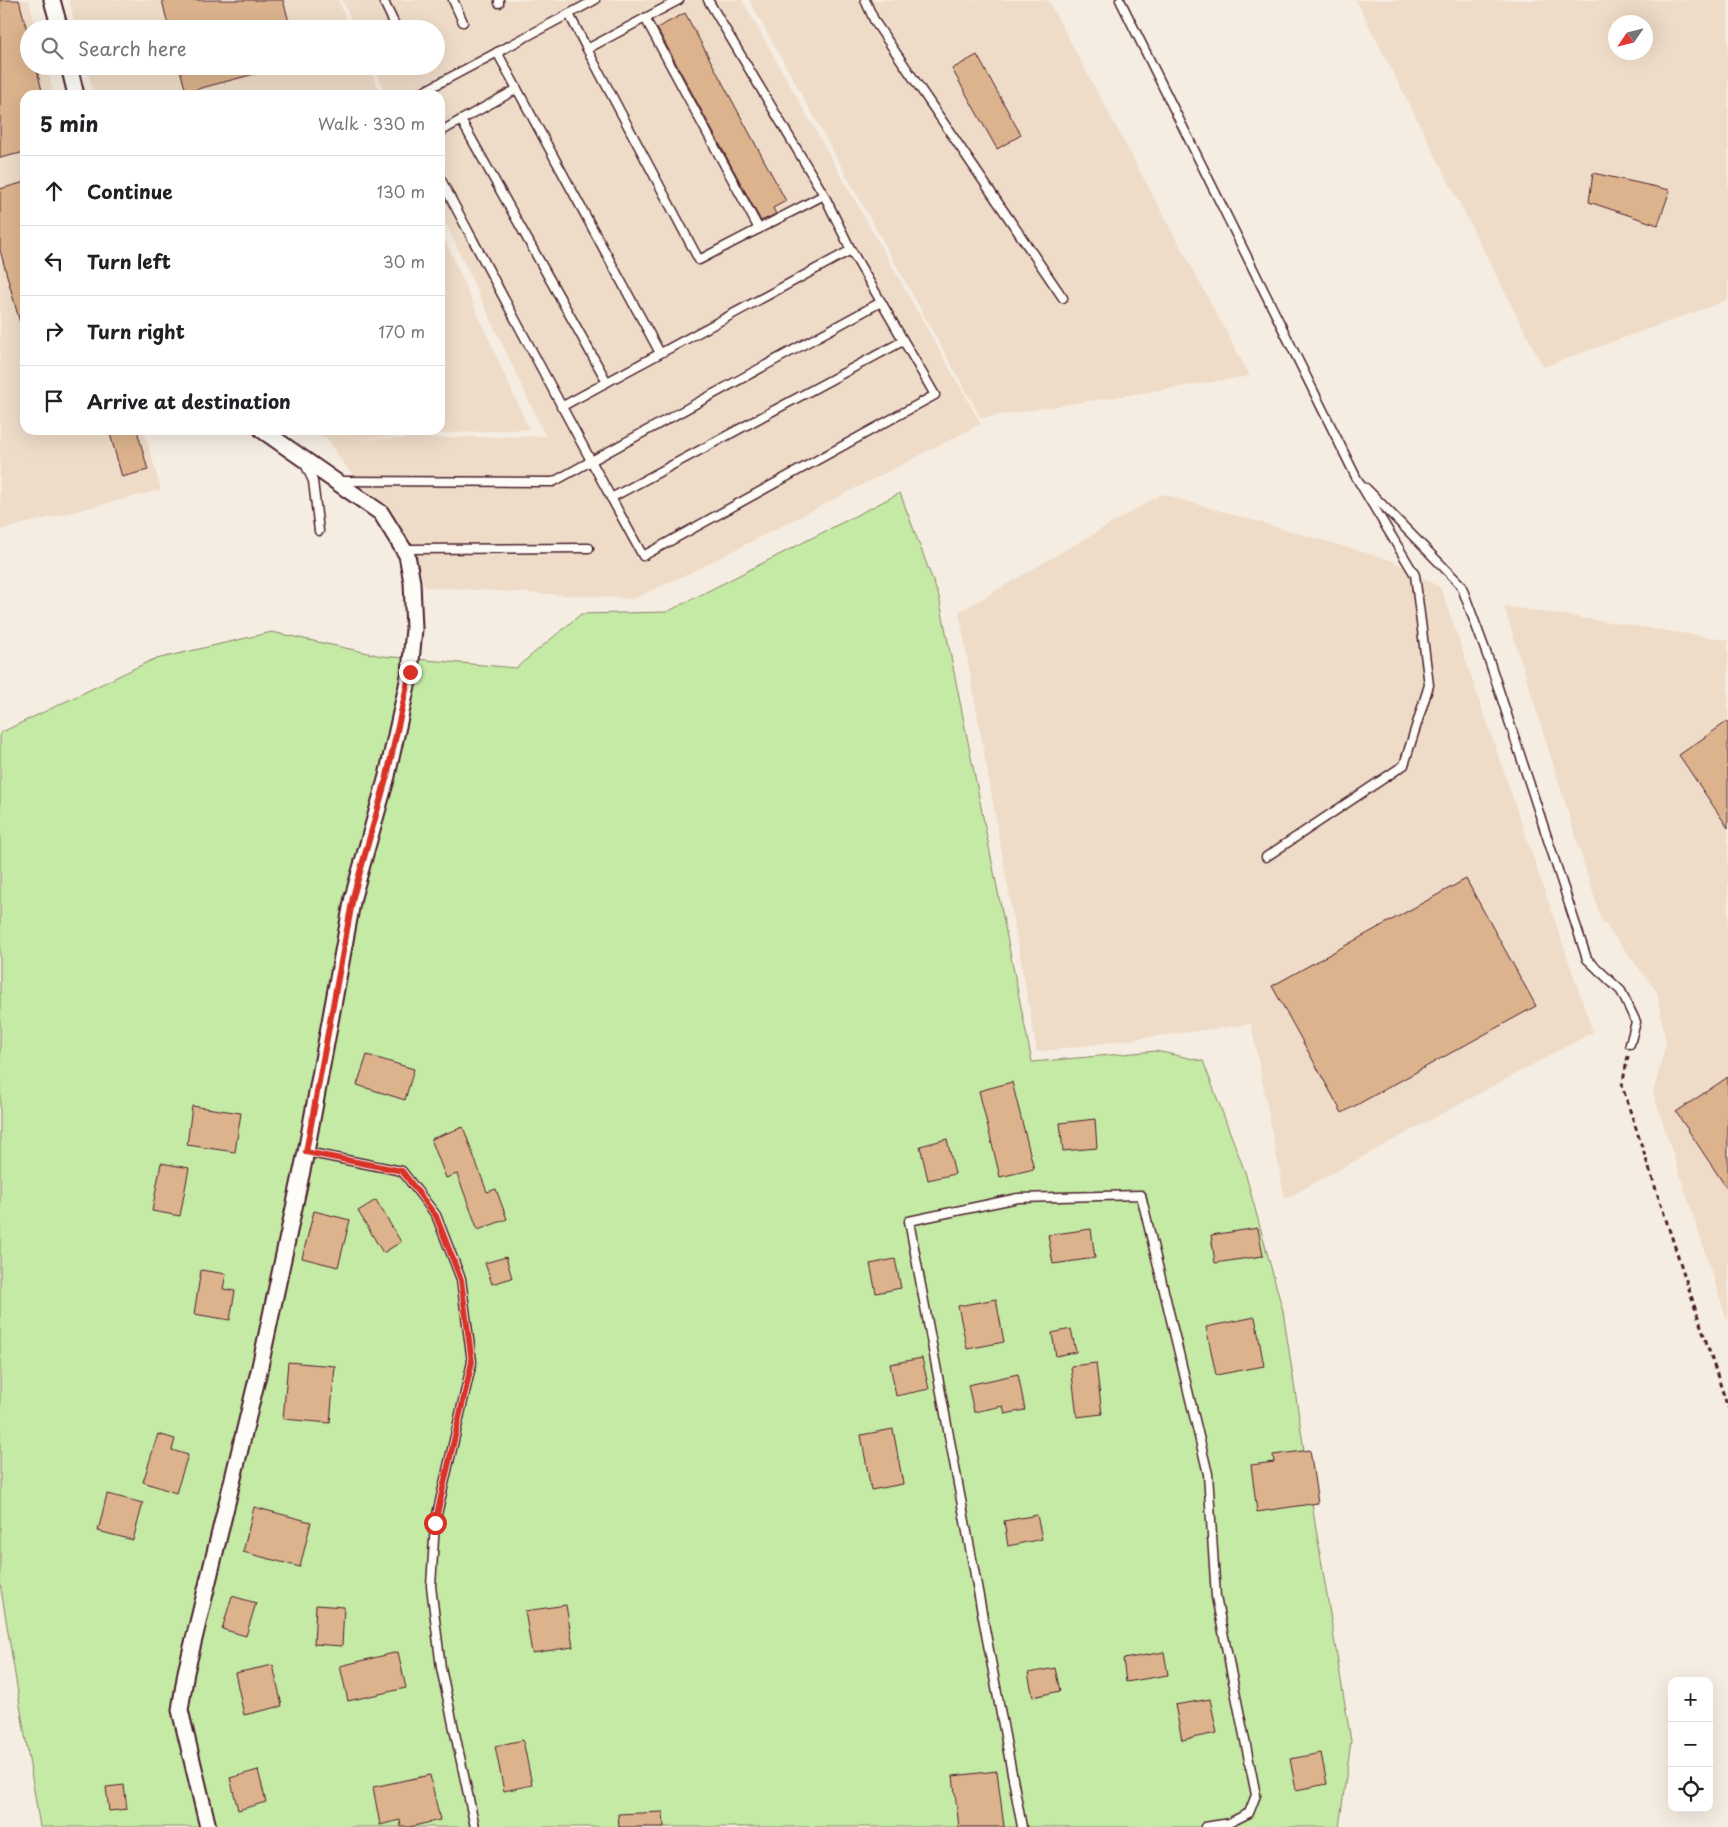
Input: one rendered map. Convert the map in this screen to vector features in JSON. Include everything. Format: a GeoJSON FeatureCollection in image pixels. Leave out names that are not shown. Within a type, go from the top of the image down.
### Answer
{"type":"FeatureCollection","features":[{"type":"Feature","properties":{"kind":"street"},"geometry":{"type":"LineString","coordinates":[[52,0],[58,20]]}},
{"type":"Feature","properties":{"kind":"street"},"geometry":{"type":"LineString","coordinates":[[71,75],[75,90]]}},
{"type":"Feature","properties":{"kind":"street"},"geometry":{"type":"LineString","coordinates":[[208,1827],[180,1710],[186,1672],[259,1371],[306,1152],[353,897],[387,776],[410,672],[414,629],[412,582],[407,556],[382,513],[269,435]]}},
{"type":"Feature","properties":{"kind":"lane"},"geometry":{"type":"LineString","coordinates":[[383,0],[392,20]]}},
{"type":"Feature","properties":{"kind":"lane"},"geometry":{"type":"LineString","coordinates":[[453,0],[463,22]]}},
{"type":"Feature","properties":{"kind":"lane"},"geometry":{"type":"LineString","coordinates":[[426,90],[595,0]]}},
{"type":"Feature","properties":{"kind":"lane"},"geometry":{"type":"LineString","coordinates":[[587,49],[680,0]]}},
{"type":"Feature","properties":{"kind":"lane"},"geometry":{"type":"LineString","coordinates":[[445,187],[590,461],[643,556],[935,396],[851,250],[824,196],[708,0]]}},
{"type":"Feature","properties":{"kind":"lane"},"geometry":{"type":"LineString","coordinates":[[865,0],[875,22],[1063,298]]}},
{"type":"Feature","properties":{"kind":"lane"},"geometry":{"type":"LineString","coordinates":[[1120,0],[1356,477],[1415,575],[1429,685],[1404,765],[1266,856]]}},
{"type":"Feature","properties":{"kind":"lane"},"geometry":{"type":"LineString","coordinates":[[569,14],[699,260],[824,196]]}},
{"type":"Feature","properties":{"kind":"lane"},"geometry":{"type":"LineString","coordinates":[[645,18],[759,229]]}},
{"type":"Feature","properties":{"kind":"lane"},"geometry":{"type":"LineString","coordinates":[[497,52],[660,353]]}},
{"type":"Feature","properties":{"kind":"lane"},"geometry":{"type":"LineString","coordinates":[[445,129],[517,89]]}},
{"type":"Feature","properties":{"kind":"lane"},"geometry":{"type":"LineString","coordinates":[[462,120],[607,382]]}},
{"type":"Feature","properties":{"kind":"lane"},"geometry":{"type":"LineString","coordinates":[[561,407],[851,250]]}},
{"type":"Feature","properties":{"kind":"lane"},"geometry":{"type":"LineString","coordinates":[[335,481],[553,482],[881,302]]}},
{"type":"Feature","properties":{"kind":"lane"},"geometry":{"type":"LineString","coordinates":[[611,498],[904,341]]}},
{"type":"Feature","properties":{"kind":"lane"},"geometry":{"type":"LineString","coordinates":[[302,458],[314,481],[319,531]]}},
{"type":"Feature","properties":{"kind":"lane"},"geometry":{"type":"LineString","coordinates":[[1356,477],[1461,585],[1493,672],[1587,959],[1620,991],[1636,1022],[1630,1044]]}},
{"type":"Feature","properties":{"kind":"lane"},"geometry":{"type":"LineString","coordinates":[[403,549],[589,548]]}},
{"type":"Feature","properties":{"kind":"lane"},"geometry":{"type":"LineString","coordinates":[[306,1152],[402,1171],[436,1216],[461,1280],[472,1362],[435,1523],[431,1586],[441,1668],[475,1827]]}},
{"type":"Feature","properties":{"kind":"lane"},"geometry":{"type":"LineString","coordinates":[[1022,1827],[909,1221],[1018,1198],[1141,1194],[1208,1474],[1216,1597],[1256,1795],[1249,1813],[1229,1823],[1205,1827]]}},
{"type":"Feature","properties":{"kind":"path"},"geometry":{"type":"LineString","coordinates":[[1630,1044],[1622,1086],[1728,1408]]}},
{"type":"Feature","properties":{"kind":"shaded area"},"geometry":{"type":"Polygon","coordinates":[[[0,0],[29,0],[34,20],[20,20],[20,75],[49,75],[53,90],[20,90],[20,435],[145,435],[161,490],[0,530],[0,0]]]}},
{"type":"Feature","properties":{"kind":"shaded area"},"geometry":{"type":"Polygon","coordinates":[[[69,0],[338,0],[347,20],[74,20],[69,0]]]}},
{"type":"Feature","properties":{"kind":"shaded area"},"geometry":{"type":"Polygon","coordinates":[[[342,0],[742,0],[981,424],[690,573],[633,599],[425,587],[414,551],[382,507],[342,462],[328,439],[320,435],[420,435],[348,439],[545,436],[445,222],[445,90],[384,90],[377,75],[445,75],[445,20],[351,20],[342,0]]]}},
{"type":"Feature","properties":{"kind":"shaded area"},"geometry":{"type":"Polygon","coordinates":[[[749,0],[1048,0],[1250,376],[981,418],[749,0]]]}},
{"type":"Feature","properties":{"kind":"shaded area"},"geometry":{"type":"Polygon","coordinates":[[[1356,0],[1728,0],[1728,300],[1543,367],[1356,0]]]}},
{"type":"Feature","properties":{"kind":"shaded area"},"geometry":{"type":"Polygon","coordinates":[[[88,75],[372,75],[379,90],[93,90],[88,75]]]}},
{"type":"Feature","properties":{"kind":"shaded area"},"geometry":{"type":"Polygon","coordinates":[[[445,240],[529,429],[445,434],[445,240]]]}},
{"type":"Feature","properties":{"kind":"shaded area"},"geometry":{"type":"Polygon","coordinates":[[[1162,494],[1391,560],[1441,588],[1593,1032],[1285,1199],[1251,1024],[1037,1052],[959,612],[1162,494]]]}},
{"type":"Feature","properties":{"kind":"shaded area"},"geometry":{"type":"Polygon","coordinates":[[[1504,606],[1728,640],[1728,1323],[1653,1093],[1666,1043],[1657,992],[1601,919],[1504,606]]]}},
{"type":"Feature","properties":{"kind":"green space"},"geometry":{"type":"Polygon","coordinates":[[[900,493],[939,597],[1032,1062],[1156,1051],[1203,1061],[1245,1172],[1283,1311],[1315,1523],[1351,1741],[1339,1827],[40,1827],[0,1583],[0,733],[152,660],[272,632],[382,656],[516,668],[581,614],[667,612],[900,493]]]}},
{"type":"Feature","properties":{"kind":"building"},"geometry":{"type":"Polygon","coordinates":[[[0,0],[19,0],[24,20],[20,20],[20,75],[38,75],[42,90],[20,90],[20,153],[0,158],[0,0]]]}},
{"type":"Feature","properties":{"kind":"building"},"geometry":{"type":"Polygon","coordinates":[[[162,0],[283,0],[289,20],[167,20],[162,0]]]}},
{"type":"Feature","properties":{"kind":"building"},"geometry":{"type":"Polygon","coordinates":[[[685,13],[786,201],[773,208],[776,214],[761,221],[657,28],[685,13]]]}},
{"type":"Feature","properties":{"kind":"building"},"geometry":{"type":"Polygon","coordinates":[[[977,55],[1021,135],[997,149],[952,69],[977,55]]]}},
{"type":"Feature","properties":{"kind":"building"},"geometry":{"type":"Polygon","coordinates":[[[181,75],[251,75],[194,90],[185,90],[181,75]]]}},
{"type":"Feature","properties":{"kind":"building"},"geometry":{"type":"Polygon","coordinates":[[[1593,173],[1670,190],[1658,225],[1589,202],[1593,173]]]}},
{"type":"Feature","properties":{"kind":"building"},"geometry":{"type":"Polygon","coordinates":[[[20,183],[20,323],[0,250],[0,189],[20,183]]]}},
{"type":"Feature","properties":{"kind":"building"},"geometry":{"type":"Polygon","coordinates":[[[110,435],[138,435],[148,470],[122,477],[110,435]]]}},
{"type":"Feature","properties":{"kind":"building"},"geometry":{"type":"Polygon","coordinates":[[[1728,721],[1728,828],[1679,755],[1728,721]]]}},
{"type":"Feature","properties":{"kind":"building"},"geometry":{"type":"Polygon","coordinates":[[[1466,879],[1536,1006],[1342,1113],[1272,986],[1466,879]]]}},
{"type":"Feature","properties":{"kind":"building"},"geometry":{"type":"Polygon","coordinates":[[[367,1055],[414,1069],[405,1100],[357,1085],[367,1055]]]}},
{"type":"Feature","properties":{"kind":"building"},"geometry":{"type":"Polygon","coordinates":[[[1728,1077],[1728,1190],[1676,1112],[1728,1077]]]}},
{"type":"Feature","properties":{"kind":"building"},"geometry":{"type":"Polygon","coordinates":[[[1012,1082],[1034,1169],[1000,1177],[979,1091],[1012,1082]]]}},
{"type":"Feature","properties":{"kind":"building"},"geometry":{"type":"Polygon","coordinates":[[[192,1106],[241,1113],[235,1152],[187,1145],[192,1106]]]}},
{"type":"Feature","properties":{"kind":"building"},"geometry":{"type":"Polygon","coordinates":[[[1095,1119],[1097,1148],[1063,1151],[1060,1123],[1095,1119]]]}},
{"type":"Feature","properties":{"kind":"building"},"geometry":{"type":"Polygon","coordinates":[[[463,1127],[487,1192],[496,1189],[507,1219],[478,1230],[457,1174],[446,1178],[431,1139],[463,1127]]]}},
{"type":"Feature","properties":{"kind":"building"},"geometry":{"type":"Polygon","coordinates":[[[947,1139],[955,1174],[928,1180],[920,1146],[947,1139]]]}},
{"type":"Feature","properties":{"kind":"building"},"geometry":{"type":"Polygon","coordinates":[[[161,1163],[189,1168],[180,1216],[152,1211],[161,1163]]]}},
{"type":"Feature","properties":{"kind":"building"},"geometry":{"type":"Polygon","coordinates":[[[376,1200],[401,1242],[383,1253],[358,1211],[376,1200]]]}},
{"type":"Feature","properties":{"kind":"building"},"geometry":{"type":"Polygon","coordinates":[[[314,1211],[350,1220],[338,1267],[302,1258],[314,1211]]]}},
{"type":"Feature","properties":{"kind":"building"},"geometry":{"type":"Polygon","coordinates":[[[1258,1228],[1263,1256],[1215,1263],[1211,1235],[1258,1228]]]}},
{"type":"Feature","properties":{"kind":"building"},"geometry":{"type":"Polygon","coordinates":[[[1091,1229],[1095,1258],[1053,1264],[1048,1235],[1091,1229]]]}},
{"type":"Feature","properties":{"kind":"building"},"geometry":{"type":"Polygon","coordinates":[[[506,1257],[512,1278],[492,1284],[485,1263],[506,1257]]]}},
{"type":"Feature","properties":{"kind":"building"},"geometry":{"type":"Polygon","coordinates":[[[895,1259],[901,1288],[876,1293],[870,1264],[895,1259]]]}},
{"type":"Feature","properties":{"kind":"building"},"geometry":{"type":"Polygon","coordinates":[[[201,1270],[226,1274],[223,1289],[235,1291],[230,1320],[194,1314],[201,1270]]]}},
{"type":"Feature","properties":{"kind":"building"},"geometry":{"type":"Polygon","coordinates":[[[996,1299],[1004,1342],[967,1349],[958,1306],[996,1299]]]}},
{"type":"Feature","properties":{"kind":"building"},"geometry":{"type":"Polygon","coordinates":[[[1255,1317],[1264,1366],[1216,1375],[1206,1327],[1255,1317]]]}},
{"type":"Feature","properties":{"kind":"building"},"geometry":{"type":"Polygon","coordinates":[[[1071,1329],[1076,1352],[1056,1356],[1052,1333],[1071,1329]]]}},
{"type":"Feature","properties":{"kind":"building"},"geometry":{"type":"Polygon","coordinates":[[[922,1358],[929,1389],[896,1396],[890,1364],[922,1358]]]}},
{"type":"Feature","properties":{"kind":"building"},"geometry":{"type":"Polygon","coordinates":[[[288,1362],[335,1366],[330,1423],[283,1419],[288,1362]]]}},
{"type":"Feature","properties":{"kind":"building"},"geometry":{"type":"Polygon","coordinates":[[[1096,1363],[1102,1414],[1077,1417],[1071,1366],[1096,1363]]]}},
{"type":"Feature","properties":{"kind":"building"},"geometry":{"type":"Polygon","coordinates":[[[1018,1374],[1025,1410],[1005,1414],[1003,1406],[974,1412],[968,1385],[1018,1374]]]}},
{"type":"Feature","properties":{"kind":"building"},"geometry":{"type":"Polygon","coordinates":[[[893,1429],[903,1484],[871,1490],[861,1435],[893,1429]]]}},
{"type":"Feature","properties":{"kind":"building"},"geometry":{"type":"Polygon","coordinates":[[[158,1434],[175,1439],[172,1450],[188,1455],[176,1493],[143,1482],[158,1434]]]}},
{"type":"Feature","properties":{"kind":"building"},"geometry":{"type":"Polygon","coordinates":[[[1310,1450],[1318,1503],[1257,1512],[1251,1465],[1274,1462],[1273,1455],[1310,1450]]]}},
{"type":"Feature","properties":{"kind":"building"},"geometry":{"type":"Polygon","coordinates":[[[107,1494],[143,1503],[133,1540],[98,1531],[107,1494]]]}},
{"type":"Feature","properties":{"kind":"building"},"geometry":{"type":"Polygon","coordinates":[[[254,1507],[311,1522],[300,1567],[243,1552],[254,1507]]]}},
{"type":"Feature","properties":{"kind":"building"},"geometry":{"type":"Polygon","coordinates":[[[1037,1515],[1042,1539],[1008,1546],[1004,1521],[1037,1515]]]}},
{"type":"Feature","properties":{"kind":"building"},"geometry":{"type":"Polygon","coordinates":[[[232,1596],[256,1603],[246,1636],[222,1629],[232,1596]]]}},
{"type":"Feature","properties":{"kind":"building"},"geometry":{"type":"Polygon","coordinates":[[[316,1605],[344,1607],[342,1646],[314,1644],[316,1605]]]}},
{"type":"Feature","properties":{"kind":"building"},"geometry":{"type":"Polygon","coordinates":[[[566,1605],[573,1647],[532,1653],[525,1611],[566,1605]]]}},
{"type":"Feature","properties":{"kind":"building"},"geometry":{"type":"Polygon","coordinates":[[[398,1652],[406,1688],[348,1701],[340,1666],[398,1652]]]}},
{"type":"Feature","properties":{"kind":"building"},"geometry":{"type":"Polygon","coordinates":[[[1164,1652],[1168,1675],[1126,1682],[1123,1659],[1164,1652]]]}},
{"type":"Feature","properties":{"kind":"building"},"geometry":{"type":"Polygon","coordinates":[[[273,1665],[282,1706],[244,1715],[235,1673],[273,1665]]]}},
{"type":"Feature","properties":{"kind":"building"},"geometry":{"type":"Polygon","coordinates":[[[1055,1668],[1060,1691],[1033,1697],[1028,1673],[1055,1668]]]}},
{"type":"Feature","properties":{"kind":"building"},"geometry":{"type":"Polygon","coordinates":[[[1210,1699],[1217,1733],[1182,1740],[1175,1705],[1210,1699]]]}},
{"type":"Feature","properties":{"kind":"building"},"geometry":{"type":"Polygon","coordinates":[[[523,1740],[532,1785],[504,1791],[495,1746],[523,1740]]]}},
{"type":"Feature","properties":{"kind":"building"},"geometry":{"type":"Polygon","coordinates":[[[1321,1753],[1327,1784],[1296,1790],[1290,1759],[1321,1753]]]}},
{"type":"Feature","properties":{"kind":"building"},"geometry":{"type":"Polygon","coordinates":[[[258,1770],[266,1802],[238,1810],[230,1778],[258,1770]]]}},
{"type":"Feature","properties":{"kind":"building"},"geometry":{"type":"Polygon","coordinates":[[[997,1771],[1004,1827],[959,1827],[953,1776],[997,1771]]]}},
{"type":"Feature","properties":{"kind":"building"},"geometry":{"type":"Polygon","coordinates":[[[430,1775],[440,1820],[409,1827],[401,1827],[400,1820],[380,1825],[373,1787],[430,1775]]]}},
{"type":"Feature","properties":{"kind":"building"},"geometry":{"type":"Polygon","coordinates":[[[124,1785],[127,1809],[109,1811],[106,1787],[124,1785]]]}},
{"type":"Feature","properties":{"kind":"building"},"geometry":{"type":"Polygon","coordinates":[[[663,1812],[664,1827],[619,1827],[618,1814],[663,1812]]]}},
{"type":"Feature","properties":{"kind":"route"},"geometry":{"type":"LineString","coordinates":[[410,672],[387,776],[353,897],[306,1152],[402,1171],[436,1216],[461,1280],[472,1362],[435,1523]]}}]}
